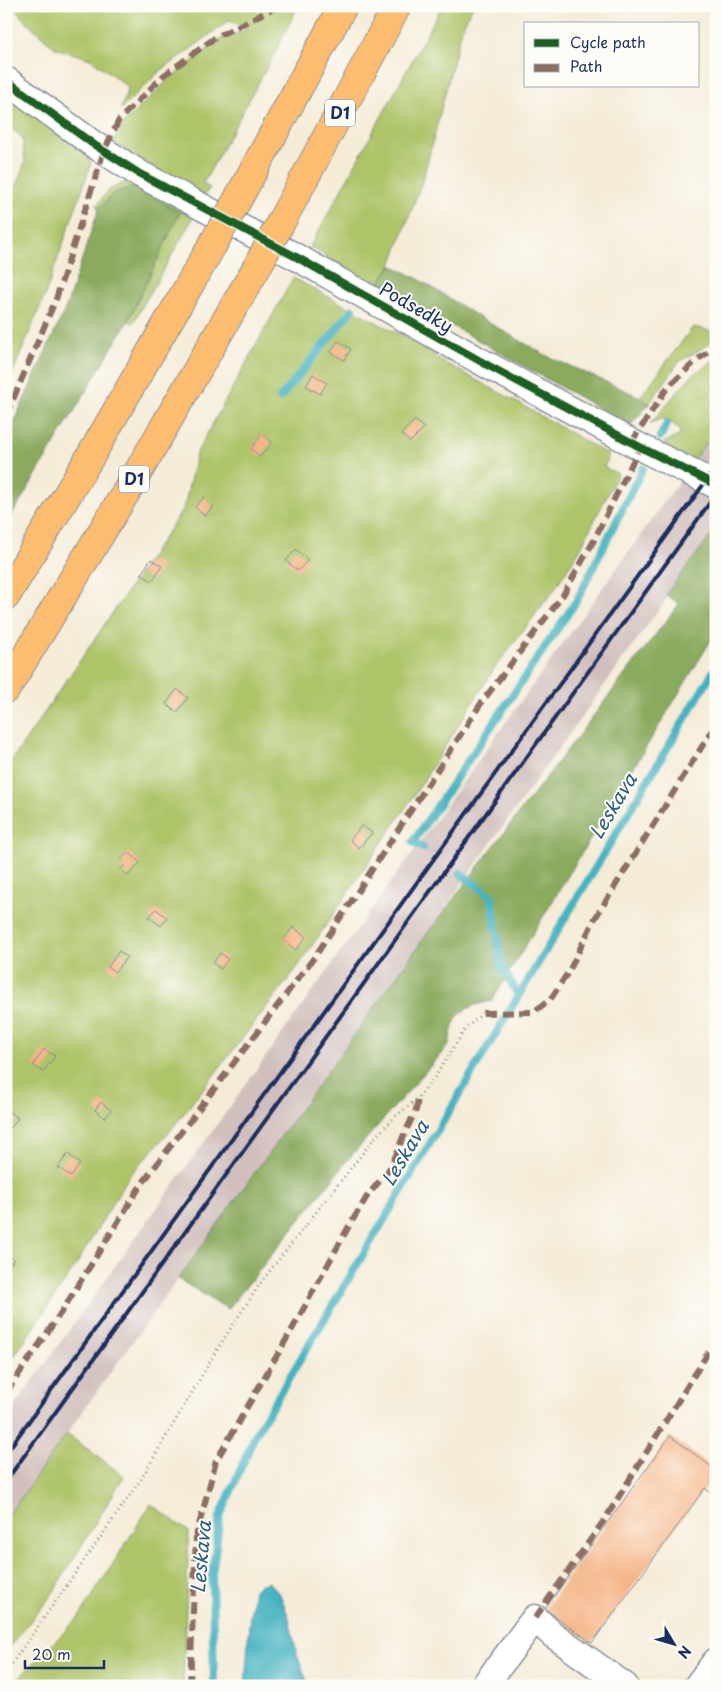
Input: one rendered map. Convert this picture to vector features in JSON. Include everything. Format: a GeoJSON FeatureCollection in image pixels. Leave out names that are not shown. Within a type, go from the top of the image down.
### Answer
{"type":"FeatureCollection","features":[{"type":"Feature","properties":{"kind":"highway"},"geometry":{"type":"LineString","coordinates":[[6,596],[90,457],[214,244],[342,6]]}},
{"type":"Feature","properties":{"kind":"highway","name":"D1"},"geometry":{"type":"LineString","coordinates":[[6,689],[126,492],[257,266],[397,6]]}},
{"type":"Feature","properties":{"kind":"street","name":"Podsedky"},"geometry":{"type":"LineString","coordinates":[[6,80],[104,151],[140,174],[298,258],[489,366],[640,447],[716,484]]}},
{"type":"Feature","properties":{"kind":"street"},"geometry":{"type":"LineString","coordinates":[[484,1686],[535,1618],[612,1682]]}},
{"type":"Feature","properties":{"kind":"street"},"geometry":{"type":"LineString","coordinates":[[697,1686],[716,1661]]}},
{"type":"Feature","properties":{"kind":"path"},"geometry":{"type":"LineString","coordinates":[[6,1672],[140,1481],[221,1343],[262,1281],[377,1135],[418,1098],[435,1077],[466,1028],[483,1013]]}},
{"type":"Feature","properties":{"kind":"shaded area"},"geometry":{"type":"Polygon","coordinates":[[[716,430],[716,530],[6,1518],[6,1418],[716,430]]]}},
{"type":"Feature","properties":{"kind":"green space"},"geometry":{"type":"Polygon","coordinates":[[[16,6],[298,6],[278,47],[203,184],[210,188],[205,195],[184,186],[113,142],[124,123],[166,82],[219,40],[247,30],[230,20],[159,72],[121,109],[128,87],[91,59],[55,48],[19,15],[16,6]]]}},
{"type":"Feature","properties":{"kind":"green space"},"geometry":{"type":"Polygon","coordinates":[[[442,6],[473,6],[462,28],[423,179],[391,265],[377,286],[310,247],[442,6]]]}},
{"type":"Feature","properties":{"kind":"green space"},"geometry":{"type":"Polygon","coordinates":[[[6,92],[91,159],[91,164],[45,295],[6,389],[6,303],[13,274],[6,260],[6,205],[19,181],[25,161],[22,137],[6,125],[6,92]]]}},
{"type":"Feature","properties":{"kind":"green space"},"geometry":{"type":"Polygon","coordinates":[[[123,183],[137,183],[196,213],[133,323],[128,321],[180,212],[114,193],[99,208],[96,206],[109,190],[123,183]]]}},
{"type":"Feature","properties":{"kind":"green space"},"geometry":{"type":"Polygon","coordinates":[[[134,186],[180,212],[128,321],[6,525],[6,439],[66,307],[99,208],[114,193],[134,186]]]}},
{"type":"Feature","properties":{"kind":"green space"},"geometry":{"type":"Polygon","coordinates":[[[391,265],[417,278],[472,313],[545,355],[640,397],[649,404],[630,426],[467,334],[377,286],[391,265]]]}},
{"type":"Feature","properties":{"kind":"green space"},"geometry":{"type":"Polygon","coordinates":[[[293,278],[431,351],[436,358],[609,455],[604,467],[618,474],[579,551],[554,590],[494,669],[413,797],[297,968],[168,1134],[129,1176],[76,1265],[6,1368],[6,769],[184,508],[196,454],[293,278]]]}},
{"type":"Feature","properties":{"kind":"green space"},"geometry":{"type":"Polygon","coordinates":[[[693,327],[716,332],[716,340],[679,362],[649,404],[640,397],[693,327]]]}},
{"type":"Feature","properties":{"kind":"green space"},"geometry":{"type":"Polygon","coordinates":[[[716,358],[716,430],[694,459],[661,448],[665,442],[679,436],[680,430],[666,419],[650,424],[690,377],[716,358]]]}},
{"type":"Feature","properties":{"kind":"green space"},"geometry":{"type":"Polygon","coordinates":[[[716,529],[716,632],[492,1001],[472,1006],[460,1014],[453,1026],[449,1045],[351,1156],[228,1309],[178,1279],[431,928],[679,604],[666,594],[716,529]]]}},
{"type":"Feature","properties":{"kind":"green space"},"geometry":{"type":"Polygon","coordinates":[[[67,1434],[124,1476],[51,1596],[6,1651],[6,1518],[67,1434]]]}},
{"type":"Feature","properties":{"kind":"green space"},"geometry":{"type":"Polygon","coordinates":[[[151,1504],[189,1532],[183,1686],[11,1686],[79,1617],[151,1504]]]}},
{"type":"Feature","properties":{"kind":"water"},"geometry":{"type":"Polygon","coordinates":[[[268,1582],[280,1594],[289,1618],[297,1655],[309,1686],[245,1686],[249,1624],[254,1590],[259,1585],[268,1582]]]}},
{"type":"Feature","properties":{"kind":"building"},"geometry":{"type":"Polygon","coordinates":[[[338,341],[351,349],[344,360],[331,352],[338,341]]]}},
{"type":"Feature","properties":{"kind":"building"},"geometry":{"type":"Polygon","coordinates":[[[313,374],[327,383],[320,394],[313,390],[310,391],[311,389],[306,386],[313,374]]]}},
{"type":"Feature","properties":{"kind":"building"},"geometry":{"type":"Polygon","coordinates":[[[415,420],[424,428],[410,442],[401,434],[415,420]]]}},
{"type":"Feature","properties":{"kind":"building"},"geometry":{"type":"Polygon","coordinates":[[[262,434],[272,442],[260,457],[251,449],[262,434]]]}},
{"type":"Feature","properties":{"kind":"building"},"geometry":{"type":"Polygon","coordinates":[[[204,497],[213,506],[205,516],[195,507],[204,497]]]}},
{"type":"Feature","properties":{"kind":"building"},"geometry":{"type":"Polygon","coordinates":[[[296,549],[308,560],[298,571],[286,561],[296,549]]]}},
{"type":"Feature","properties":{"kind":"building"},"geometry":{"type":"Polygon","coordinates":[[[151,559],[162,566],[152,581],[141,574],[151,559]]]}},
{"type":"Feature","properties":{"kind":"building"},"geometry":{"type":"Polygon","coordinates":[[[177,689],[188,698],[177,712],[166,704],[177,689]]]}},
{"type":"Feature","properties":{"kind":"building"},"geometry":{"type":"Polygon","coordinates":[[[362,825],[372,833],[359,848],[350,840],[362,825]]]}},
{"type":"Feature","properties":{"kind":"building"},"geometry":{"type":"Polygon","coordinates":[[[129,852],[140,863],[128,876],[120,869],[125,865],[120,860],[129,852]]]}},
{"type":"Feature","properties":{"kind":"building"},"geometry":{"type":"Polygon","coordinates":[[[156,909],[167,918],[161,926],[149,917],[156,909]]]}},
{"type":"Feature","properties":{"kind":"building"},"geometry":{"type":"Polygon","coordinates":[[[293,927],[306,937],[296,950],[283,940],[293,927]]]}},
{"type":"Feature","properties":{"kind":"building"},"geometry":{"type":"Polygon","coordinates":[[[119,951],[127,957],[115,972],[108,967],[119,951]]]}},
{"type":"Feature","properties":{"kind":"building"},"geometry":{"type":"Polygon","coordinates":[[[220,953],[228,959],[221,969],[213,963],[220,953]]]}},
{"type":"Feature","properties":{"kind":"building"},"geometry":{"type":"Polygon","coordinates":[[[44,1049],[55,1056],[43,1072],[33,1065],[44,1049]]]}},
{"type":"Feature","properties":{"kind":"building"},"geometry":{"type":"Polygon","coordinates":[[[101,1102],[111,1110],[105,1118],[95,1110],[101,1102]]]}},
{"type":"Feature","properties":{"kind":"building"},"geometry":{"type":"Polygon","coordinates":[[[6,1110],[18,1118],[11,1128],[6,1126],[6,1110]]]}},
{"type":"Feature","properties":{"kind":"building"},"geometry":{"type":"Polygon","coordinates":[[[68,1154],[80,1164],[71,1177],[58,1167],[68,1154]]]}},
{"type":"Feature","properties":{"kind":"building"},"geometry":{"type":"Polygon","coordinates":[[[6,1254],[14,1259],[6,1271],[6,1254]]]}},
{"type":"Feature","properties":{"kind":"building"},"geometry":{"type":"Polygon","coordinates":[[[670,1436],[716,1470],[716,1497],[705,1488],[592,1643],[545,1609],[670,1436]]]}},
{"type":"Feature","properties":{"kind":"waterway"},"geometry":{"type":"LineString","coordinates":[[280,398],[353,309]]}},
{"type":"Feature","properties":{"kind":"waterway"},"geometry":{"type":"LineString","coordinates":[[660,437],[667,424]]}},
{"type":"Feature","properties":{"kind":"waterway"},"geometry":{"type":"LineString","coordinates":[[423,848],[413,842],[577,600],[643,468]]}},
{"type":"Feature","properties":{"kind":"waterway","name":"Leskava"},"geometry":{"type":"LineString","coordinates":[[214,1686],[212,1574],[220,1517],[256,1433],[716,667]]}},
{"type":"Feature","properties":{"kind":"waterway"},"geometry":{"type":"LineString","coordinates":[[460,873],[492,897],[501,965],[518,995]]}},
{"type":"Feature","properties":{"kind":"railway"},"geometry":{"type":"LineString","coordinates":[[6,1453],[716,467]]}},
{"type":"Feature","properties":{"kind":"railway"},"geometry":{"type":"LineString","coordinates":[[6,1481],[716,494]]}},
{"type":"Feature","properties":{"kind":"marked path"},"geometry":{"type":"LineString","coordinates":[[6,416],[56,299],[104,151],[119,120],[163,76],[216,37],[278,6]]}},
{"type":"Feature","properties":{"kind":"marked path"},"geometry":{"type":"LineString","coordinates":[[631,443],[667,388],[697,360],[716,347]]}},
{"type":"Feature","properties":{"kind":"marked path"},"geometry":{"type":"LineString","coordinates":[[6,1393],[62,1311],[141,1185],[316,955],[482,702],[563,595],[592,544],[640,447]]}},
{"type":"Feature","properties":{"kind":"marked path"},"geometry":{"type":"LineString","coordinates":[[483,1013],[533,1012],[550,1000],[569,971],[594,920],[716,724]]}},
{"type":"Feature","properties":{"kind":"marked path"},"geometry":{"type":"LineString","coordinates":[[190,1686],[196,1536],[216,1461],[349,1226],[368,1195],[388,1171],[416,1110],[418,1098]]}},
{"type":"Feature","properties":{"kind":"marked path"},"geometry":{"type":"LineString","coordinates":[[535,1618],[605,1519],[716,1340]]}},
{"type":"Feature","properties":{"kind":"cycle path"},"geometry":{"type":"LineString","coordinates":[[6,80],[93,144],[140,174],[298,258],[489,366],[640,447],[716,485]]}}]}
